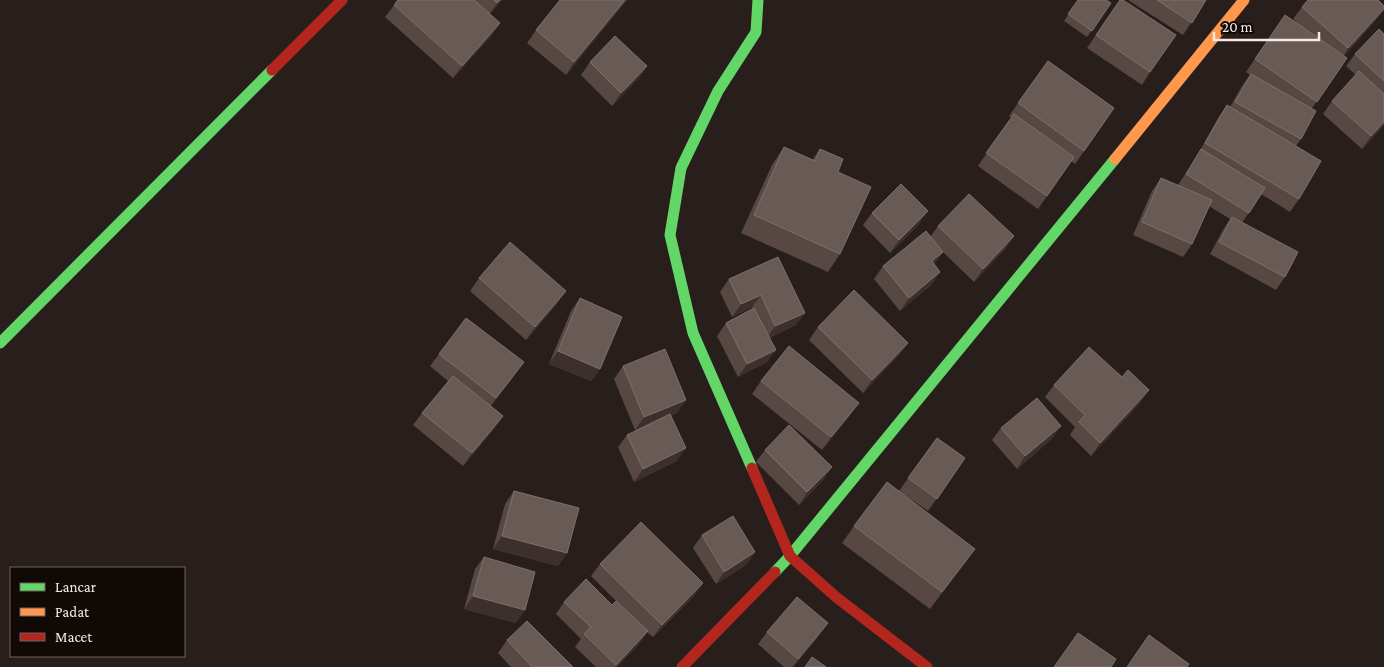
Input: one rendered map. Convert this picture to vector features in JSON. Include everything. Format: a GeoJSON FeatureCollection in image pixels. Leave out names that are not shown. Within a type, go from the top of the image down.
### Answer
{"type":"FeatureCollection","features":[{"type":"Feature","properties":{"kind":"street"},"geometry":{"type":"LineString","coordinates":[[0,343],[342,0]]}},
{"type":"Feature","properties":{"kind":"street"},"geometry":{"type":"LineString","coordinates":[[758,0],[756,32],[718,90],[681,168],[670,235],[693,333],[790,556],[836,598],[927,667]]}},
{"type":"Feature","properties":{"kind":"street"},"geometry":{"type":"LineString","coordinates":[[682,667],[790,556],[1244,0]]}},
{"type":"Feature","properties":{"kind":"building"},"geometry":{"type":"Polygon","coordinates":[[[398,0],[474,0],[500,23],[462,66],[394,5],[398,0]]]}},
{"type":"Feature","properties":{"kind":"building"},"geometry":{"type":"Polygon","coordinates":[[[560,0],[625,0],[574,62],[536,30],[560,0]]]}},
{"type":"Feature","properties":{"kind":"building"},"geometry":{"type":"Polygon","coordinates":[[[1078,0],[1106,0],[1111,3],[1092,31],[1068,14],[1078,0]]]}},
{"type":"Feature","properties":{"kind":"building"},"geometry":{"type":"Polygon","coordinates":[[[1120,0],[1123,0],[1176,35],[1150,72],[1096,35],[1120,0]]]}},
{"type":"Feature","properties":{"kind":"building"},"geometry":{"type":"Polygon","coordinates":[[[1157,0],[1206,0],[1192,23],[1157,0]]]}},
{"type":"Feature","properties":{"kind":"building"},"geometry":{"type":"Polygon","coordinates":[[[1308,0],[1378,0],[1384,6],[1384,9],[1348,48],[1302,7],[1308,0]]]}},
{"type":"Feature","properties":{"kind":"building"},"geometry":{"type":"Polygon","coordinates":[[[1285,15],[1347,58],[1317,102],[1255,59],[1285,15]]]}},
{"type":"Feature","properties":{"kind":"building"},"geometry":{"type":"Polygon","coordinates":[[[1379,29],[1384,34],[1384,81],[1355,54],[1379,29]]]}},
{"type":"Feature","properties":{"kind":"building"},"geometry":{"type":"Polygon","coordinates":[[[615,36],[647,66],[621,93],[590,62],[615,36]]]}},
{"type":"Feature","properties":{"kind":"building"},"geometry":{"type":"Polygon","coordinates":[[[1048,61],[1114,108],[1084,151],[1018,103],[1048,61]]]}},
{"type":"Feature","properties":{"kind":"building"},"geometry":{"type":"Polygon","coordinates":[[[1359,71],[1384,94],[1384,122],[1371,136],[1332,101],[1359,71]]]}},
{"type":"Feature","properties":{"kind":"building"},"geometry":{"type":"Polygon","coordinates":[[[1251,74],[1316,111],[1301,139],[1235,102],[1251,74]]]}},
{"type":"Feature","properties":{"kind":"building"},"geometry":{"type":"Polygon","coordinates":[[[1227,105],[1321,161],[1299,199],[1205,143],[1227,105]]]}},
{"type":"Feature","properties":{"kind":"building"},"geometry":{"type":"Polygon","coordinates":[[[1014,114],[1074,157],[1047,196],[986,153],[1014,114]]]}},
{"type":"Feature","properties":{"kind":"building"},"geometry":{"type":"Polygon","coordinates":[[[784,147],[815,161],[820,149],[843,159],[838,172],[871,187],[840,254],[754,215],[784,147]]]}},
{"type":"Feature","properties":{"kind":"building"},"geometry":{"type":"Polygon","coordinates":[[[1201,149],[1265,188],[1249,213],[1186,174],[1201,149]]]}},
{"type":"Feature","properties":{"kind":"building"},"geometry":{"type":"Polygon","coordinates":[[[1161,178],[1212,200],[1192,244],[1142,222],[1161,178]]]}},
{"type":"Feature","properties":{"kind":"building"},"geometry":{"type":"Polygon","coordinates":[[[901,184],[928,211],[899,240],[872,213],[901,184]]]}},
{"type":"Feature","properties":{"kind":"building"},"geometry":{"type":"Polygon","coordinates":[[[969,194],[1014,236],[983,269],[938,226],[969,194]]]}},
{"type":"Feature","properties":{"kind":"building"},"geometry":{"type":"Polygon","coordinates":[[[1232,217],[1298,252],[1285,277],[1219,242],[1232,217]]]}},
{"type":"Feature","properties":{"kind":"building"},"geometry":{"type":"Polygon","coordinates":[[[926,231],[943,252],[932,261],[940,272],[909,298],[883,266],[926,231]]]}},
{"type":"Feature","properties":{"kind":"building"},"geometry":{"type":"Polygon","coordinates":[[[510,242],[566,291],[535,327],[479,278],[510,242]]]}},
{"type":"Feature","properties":{"kind":"building"},"geometry":{"type":"Polygon","coordinates":[[[778,257],[805,313],[775,326],[761,295],[741,304],[729,279],[778,257]]]}},
{"type":"Feature","properties":{"kind":"building"},"geometry":{"type":"Polygon","coordinates":[[[854,290],[908,343],[872,380],[818,327],[854,290]]]}},
{"type":"Feature","properties":{"kind":"building"},"geometry":{"type":"Polygon","coordinates":[[[580,298],[622,317],[600,369],[558,351],[580,298]]]}},
{"type":"Feature","properties":{"kind":"building"},"geometry":{"type":"Polygon","coordinates":[[[754,308],[776,350],[747,364],[726,323],[754,308]]]}},
{"type":"Feature","properties":{"kind":"building"},"geometry":{"type":"Polygon","coordinates":[[[466,318],[524,362],[496,398],[439,354],[466,318]]]}},
{"type":"Feature","properties":{"kind":"building"},"geometry":{"type":"Polygon","coordinates":[[[789,346],[859,403],[831,437],[761,381],[789,346]]]}},
{"type":"Feature","properties":{"kind":"building"},"geometry":{"type":"Polygon","coordinates":[[[1089,347],[1122,377],[1128,370],[1149,390],[1100,443],[1079,422],[1085,415],[1054,385],[1089,347]]]}},
{"type":"Feature","properties":{"kind":"building"},"geometry":{"type":"Polygon","coordinates":[[[665,349],[686,400],[644,417],[623,366],[665,349]]]}},
{"type":"Feature","properties":{"kind":"building"},"geometry":{"type":"Polygon","coordinates":[[[453,376],[503,416],[472,453],[422,413],[453,376]]]}},
{"type":"Feature","properties":{"kind":"building"},"geometry":{"type":"Polygon","coordinates":[[[1037,398],[1061,426],[1025,456],[1001,428],[1037,398]]]}},
{"type":"Feature","properties":{"kind":"building"},"geometry":{"type":"Polygon","coordinates":[[[670,414],[686,448],[643,469],[627,435],[670,414]]]}},
{"type":"Feature","properties":{"kind":"building"},"geometry":{"type":"Polygon","coordinates":[[[789,425],[832,467],[807,492],[765,450],[789,425]]]}},
{"type":"Feature","properties":{"kind":"building"},"geometry":{"type":"Polygon","coordinates":[[[937,438],[965,458],[937,499],[908,478],[937,438]]]}},
{"type":"Feature","properties":{"kind":"building"},"geometry":{"type":"Polygon","coordinates":[[[887,482],[975,549],[942,592],[854,526],[887,482]]]}},
{"type":"Feature","properties":{"kind":"building"},"geometry":{"type":"Polygon","coordinates":[[[514,491],[579,508],[567,553],[502,536],[514,491]]]}},
{"type":"Feature","properties":{"kind":"building"},"geometry":{"type":"Polygon","coordinates":[[[733,516],[755,552],[724,572],[702,535],[733,516]]]}},
{"type":"Feature","properties":{"kind":"building"},"geometry":{"type":"Polygon","coordinates":[[[641,522],[703,583],[662,625],[600,564],[641,522]]]}},
{"type":"Feature","properties":{"kind":"building"},"geometry":{"type":"Polygon","coordinates":[[[484,557],[535,572],[525,610],[473,596],[484,557]]]}},
{"type":"Feature","properties":{"kind":"building"},"geometry":{"type":"Polygon","coordinates":[[[586,579],[612,605],[616,601],[648,631],[616,665],[584,634],[591,627],[564,602],[586,579]]]}},
{"type":"Feature","properties":{"kind":"building"},"geometry":{"type":"Polygon","coordinates":[[[797,597],[828,623],[798,659],[767,632],[797,597]]]}},
{"type":"Feature","properties":{"kind":"building"},"geometry":{"type":"Polygon","coordinates":[[[527,621],[573,667],[532,667],[507,640],[527,621]]]}},
{"type":"Feature","properties":{"kind":"building"},"geometry":{"type":"Polygon","coordinates":[[[1078,633],[1116,659],[1111,667],[1054,667],[1078,633]]]}},
{"type":"Feature","properties":{"kind":"building"},"geometry":{"type":"Polygon","coordinates":[[[1149,635],[1189,664],[1187,667],[1127,667],[1149,635]]]}},
{"type":"Feature","properties":{"kind":"building"},"geometry":{"type":"Polygon","coordinates":[[[812,657],[826,667],[805,667],[812,657]]]}},
{"type":"Feature","properties":{"kind":"traffic: fast"},"geometry":{"type":"LineString","coordinates":[[752,468],[693,333],[670,235],[681,168],[718,91],[756,32],[758,0]]}},
{"type":"Feature","properties":{"kind":"traffic: fast"},"geometry":{"type":"LineString","coordinates":[[0,343],[272,70]]}},
{"type":"Feature","properties":{"kind":"traffic: fast"},"geometry":{"type":"LineString","coordinates":[[775,572],[1115,159]]}},
{"type":"Feature","properties":{"kind":"traffic: slow"},"geometry":{"type":"LineString","coordinates":[[1115,159],[1244,0]]}},
{"type":"Feature","properties":{"kind":"traffic: jam"},"geometry":{"type":"LineString","coordinates":[[272,70],[342,0]]}},
{"type":"Feature","properties":{"kind":"traffic: jam"},"geometry":{"type":"LineString","coordinates":[[752,468],[790,556],[836,597],[927,667]]}},
{"type":"Feature","properties":{"kind":"traffic: jam"},"geometry":{"type":"LineString","coordinates":[[682,667],[775,572]]}}]}
